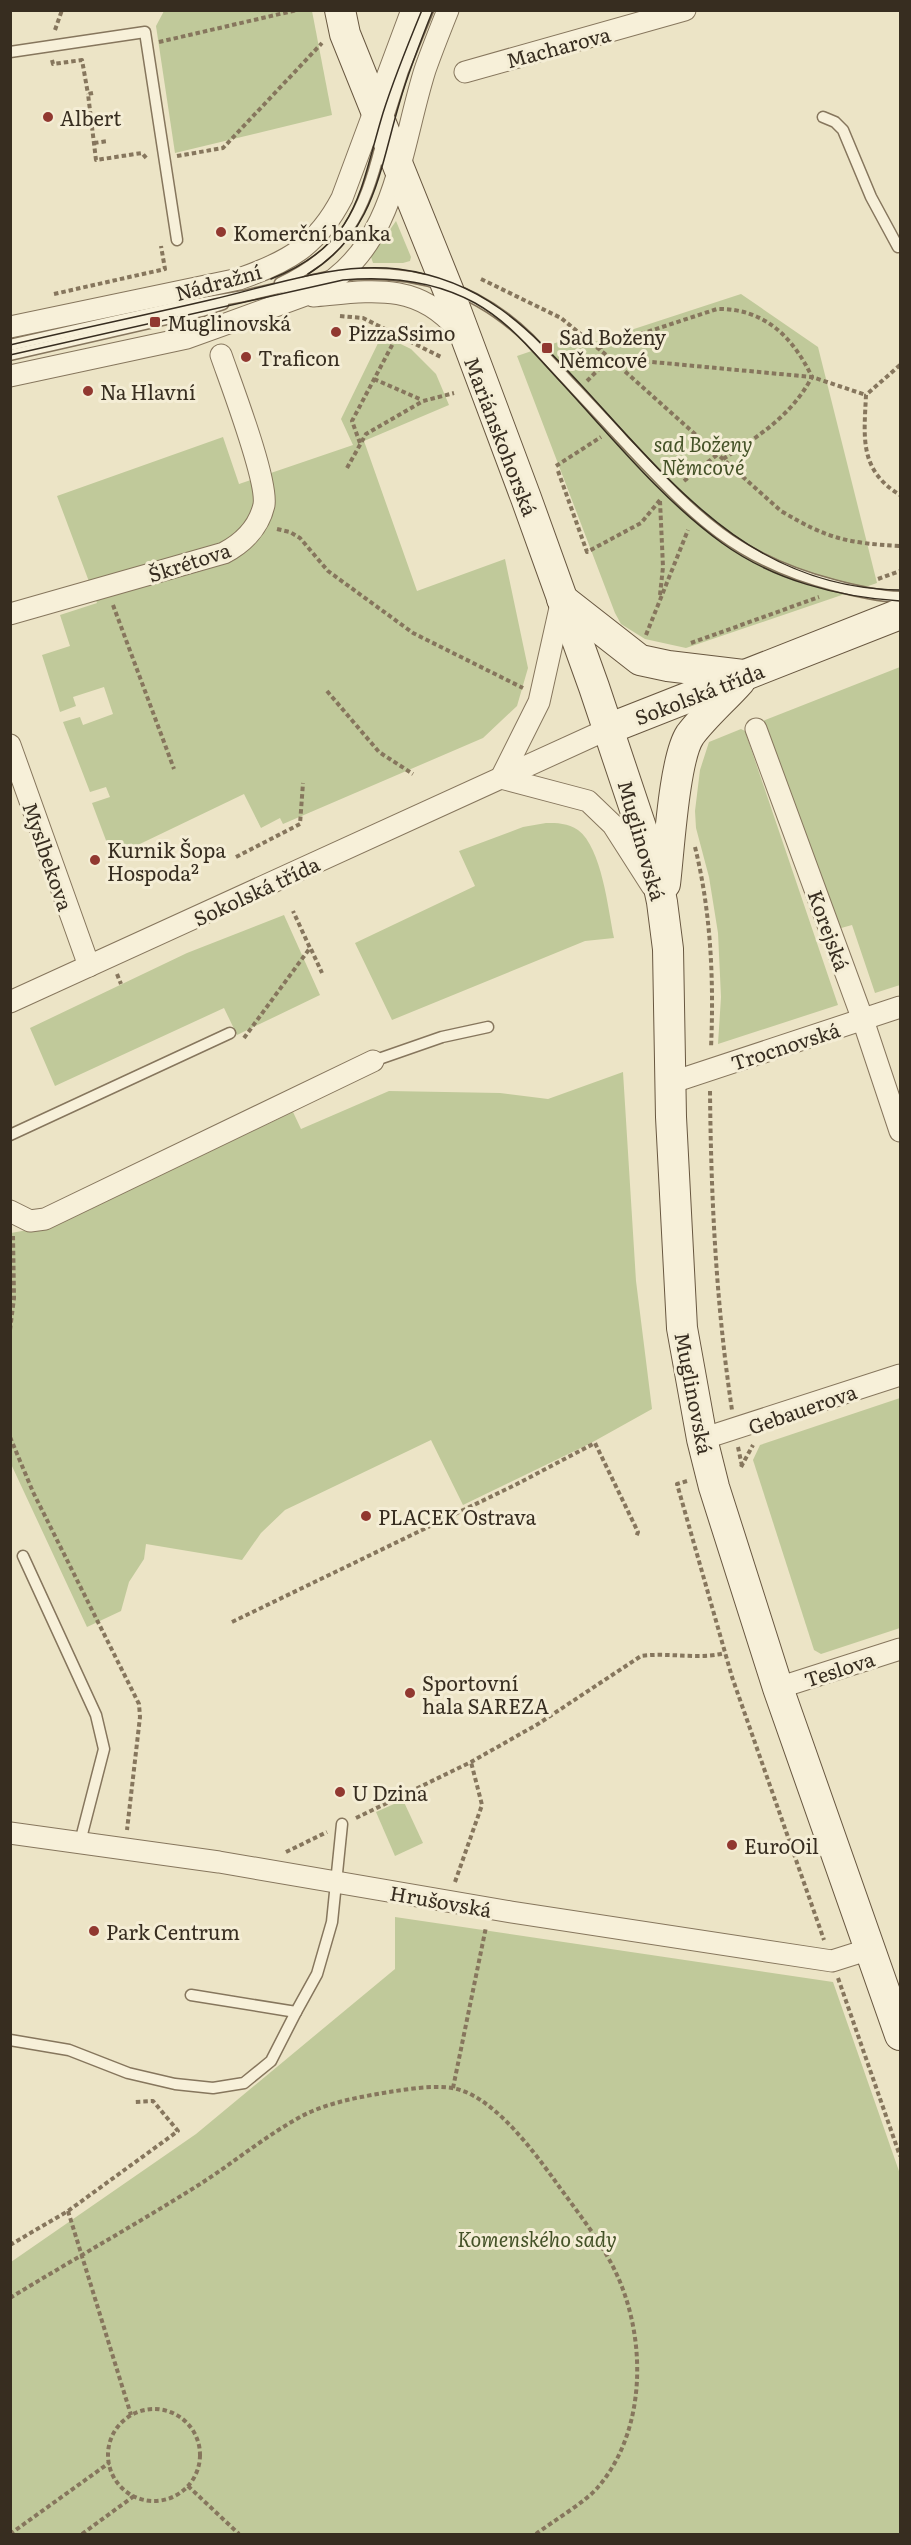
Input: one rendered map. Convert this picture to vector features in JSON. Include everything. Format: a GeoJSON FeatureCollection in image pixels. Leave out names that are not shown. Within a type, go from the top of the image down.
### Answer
{"type":"FeatureCollection","features":[{"type":"Feature","properties":{"kind":"main road","name":"Mariánskohorská"},"geometry":{"type":"LineString","coordinates":[[340,10],[345,34],[446,285],[608,729]]}},
{"type":"Feature","properties":{"kind":"main road"},"geometry":{"type":"LineString","coordinates":[[562,599],[640,660],[668,666],[746,675]]}},
{"type":"Feature","properties":{"kind":"main road","name":"Sokolská třída"},"geometry":{"type":"LineString","coordinates":[[608,729],[900,614]]}},
{"type":"Feature","properties":{"kind":"main road"},"geometry":{"type":"LineString","coordinates":[[662,902],[679,770],[684,750],[690,736],[746,675]]}},
{"type":"Feature","properties":{"kind":"main road","name":"Muglinovská"},"geometry":{"type":"LineString","coordinates":[[608,729],[645,833],[662,902],[668,949],[670,1083],[682,1328],[702,1439],[714,1486],[778,1688],[900,2035]]}},
{"type":"Feature","properties":{"kind":"street","name":"Nádražní"},"geometry":{"type":"LineString","coordinates":[[10,327],[239,279],[286,260],[311,242],[335,212],[380,121],[412,10]]}},
{"type":"Feature","properties":{"kind":"street","name":"Nádražní"},"geometry":{"type":"LineString","coordinates":[[10,376],[187,338],[301,297],[323,287],[351,266],[370,240],[392,192],[425,72],[448,10]]}},
{"type":"Feature","properties":{"kind":"street","name":"Macharova"},"geometry":{"type":"LineString","coordinates":[[465,72],[685,10]]}},
{"type":"Feature","properties":{"kind":"street","name":"Nádražní"},"geometry":{"type":"LineString","coordinates":[[301,297],[376,291],[412,296],[442,312],[468,344]]}},
{"type":"Feature","properties":{"kind":"street","name":"Škrétova"},"geometry":{"type":"LineString","coordinates":[[10,614],[225,554],[247,537],[260,518],[265,490],[221,355]]}},
{"type":"Feature","properties":{"kind":"street"},"geometry":{"type":"LineString","coordinates":[[562,599],[539,702],[501,778],[588,801],[613,825],[662,902]]}},
{"type":"Feature","properties":{"kind":"street","name":"Sokolská třída"},"geometry":{"type":"LineString","coordinates":[[10,1002],[608,729]]}},
{"type":"Feature","properties":{"kind":"street","name":"Korejská"},"geometry":{"type":"LineString","coordinates":[[756,729],[900,1131]]}},
{"type":"Feature","properties":{"kind":"street","name":"Myslbekova"},"geometry":{"type":"LineString","coordinates":[[10,745],[89,966]]}},
{"type":"Feature","properties":{"kind":"street","name":"Trocnovská"},"geometry":{"type":"LineString","coordinates":[[670,1083],[900,1007]]}},
{"type":"Feature","properties":{"kind":"street"},"geometry":{"type":"LineString","coordinates":[[12,1213],[30,1221],[45,1219],[374,1062]]}},
{"type":"Feature","properties":{"kind":"street","name":"Gebauerova"},"geometry":{"type":"LineString","coordinates":[[702,1439],[900,1375]]}},
{"type":"Feature","properties":{"kind":"street","name":"Teslova"},"geometry":{"type":"LineString","coordinates":[[778,1688],[900,1649]]}},
{"type":"Feature","properties":{"kind":"street","name":"Hrušovská"},"geometry":{"type":"LineString","coordinates":[[10,1833],[271,1871],[448,1902],[832,1961],[870,1949]]}},
{"type":"Feature","properties":{"kind":"lane"},"geometry":{"type":"LineString","coordinates":[[10,355],[202,311],[282,282],[306,269],[342,237],[356,219],[365,201],[380,121],[428,10]]}},
{"type":"Feature","properties":{"kind":"lane"},"geometry":{"type":"LineString","coordinates":[[10,52],[145,32],[177,240]]}},
{"type":"Feature","properties":{"kind":"lane"},"geometry":{"type":"LineString","coordinates":[[823,117],[835,122],[843,130],[871,197],[898,247],[900,246]]}},
{"type":"Feature","properties":{"kind":"lane"},"geometry":{"type":"LineString","coordinates":[[10,345],[191,304],[244,296],[340,275],[391,274],[446,285],[481,300],[517,327],[682,502],[720,534],[747,552],[787,571],[844,588],[882,596],[900,597]]}},
{"type":"Feature","properties":{"kind":"lane"},"geometry":{"type":"LineString","coordinates":[[374,1062],[442,1037],[488,1027]]}},
{"type":"Feature","properties":{"kind":"lane"},"geometry":{"type":"LineString","coordinates":[[10,1135],[230,1033]]}},
{"type":"Feature","properties":{"kind":"lane"},"geometry":{"type":"LineString","coordinates":[[23,1556],[96,1716],[104,1749],[80,1842]]}},
{"type":"Feature","properties":{"kind":"lane"},"geometry":{"type":"LineString","coordinates":[[10,2040],[69,2050],[128,2073],[152,2078],[213,2088],[244,2083],[271,2061],[317,1974],[332,1922],[342,1824]]}},
{"type":"Feature","properties":{"kind":"lane"},"geometry":{"type":"LineString","coordinates":[[191,1995],[296,2012]]}},
{"type":"Feature","properties":{"kind":"path"},"geometry":{"type":"LineString","coordinates":[[147,44],[297,10]]}},
{"type":"Feature","properties":{"kind":"path"},"geometry":{"type":"LineString","coordinates":[[50,46],[53,64],[82,60],[90,93],[96,160],[142,153],[148,161]]}},
{"type":"Feature","properties":{"kind":"path"},"geometry":{"type":"LineString","coordinates":[[94,143],[108,141]]}},
{"type":"Feature","properties":{"kind":"path"},"geometry":{"type":"LineString","coordinates":[[481,279],[561,318],[610,358],[781,511],[831,537],[856,543],[900,546]]}},
{"type":"Feature","properties":{"kind":"path"},"geometry":{"type":"LineString","coordinates":[[598,348],[717,309],[736,309],[751,313],[778,330],[802,355],[812,377]]}},
{"type":"Feature","properties":{"kind":"path"},"geometry":{"type":"LineString","coordinates":[[334,315],[363,318],[441,357]]}},
{"type":"Feature","properties":{"kind":"path"},"geometry":{"type":"LineString","coordinates":[[360,443],[352,421],[398,334]]}},
{"type":"Feature","properties":{"kind":"path"},"geometry":{"type":"LineString","coordinates":[[610,358],[812,377],[866,395]]}},
{"type":"Feature","properties":{"kind":"path"},"geometry":{"type":"LineString","coordinates":[[587,381],[610,358]]}},
{"type":"Feature","properties":{"kind":"path"},"geometry":{"type":"LineString","coordinates":[[900,365],[866,395],[865,450],[871,469],[887,487],[900,495]]}},
{"type":"Feature","properties":{"kind":"path"},"geometry":{"type":"LineString","coordinates":[[723,459],[754,439],[789,411],[802,395],[812,377]]}},
{"type":"Feature","properties":{"kind":"path"},"geometry":{"type":"LineString","coordinates":[[374,380],[423,401]]}},
{"type":"Feature","properties":{"kind":"path"},"geometry":{"type":"LineString","coordinates":[[347,468],[366,434],[423,401],[454,393]]}},
{"type":"Feature","properties":{"kind":"path"},"geometry":{"type":"LineString","coordinates":[[556,466],[601,437]]}},
{"type":"Feature","properties":{"kind":"path"},"geometry":{"type":"LineString","coordinates":[[684,481],[718,454]]}},
{"type":"Feature","properties":{"kind":"path"},"geometry":{"type":"LineString","coordinates":[[558,471],[587,552],[641,523],[660,500],[663,567],[659,602]]}},
{"type":"Feature","properties":{"kind":"path"},"geometry":{"type":"LineString","coordinates":[[277,529],[290,532],[300,538],[328,571],[413,633],[528,691]]}},
{"type":"Feature","properties":{"kind":"path"},"geometry":{"type":"LineString","coordinates":[[644,641],[688,530]]}},
{"type":"Feature","properties":{"kind":"path"},"geometry":{"type":"LineString","coordinates":[[684,645],[844,588],[900,571]]}},
{"type":"Feature","properties":{"kind":"path"},"geometry":{"type":"LineString","coordinates":[[107,587],[174,769]]}},
{"type":"Feature","properties":{"kind":"path"},"geometry":{"type":"LineString","coordinates":[[327,691],[379,752],[413,774]]}},
{"type":"Feature","properties":{"kind":"path"},"geometry":{"type":"LineString","coordinates":[[236,857],[300,824],[303,783]]}},
{"type":"Feature","properties":{"kind":"path"},"geometry":{"type":"LineString","coordinates":[[693,838],[706,906],[713,989],[710,1070],[711,1179],[717,1262],[728,1386],[742,1467]]}},
{"type":"Feature","properties":{"kind":"path"},"geometry":{"type":"LineString","coordinates":[[310,948],[322,973]]}},
{"type":"Feature","properties":{"kind":"path"},"geometry":{"type":"LineString","coordinates":[[10,1330],[14,1298],[12,1213]]}},
{"type":"Feature","properties":{"kind":"path"},"geometry":{"type":"LineString","coordinates":[[10,1437],[33,1492],[139,1704],[140,1717],[125,1849]]}},
{"type":"Feature","properties":{"kind":"path"},"geometry":{"type":"LineString","coordinates":[[232,1622],[514,1485],[595,1443],[638,1532],[636,1537]]}},
{"type":"Feature","properties":{"kind":"path"},"geometry":{"type":"LineString","coordinates":[[677,1484],[725,1653],[823,1935]]}},
{"type":"Feature","properties":{"kind":"path"},"geometry":{"type":"LineString","coordinates":[[271,1871],[273,1858],[471,1762],[538,1724],[641,1656],[654,1654],[708,1657],[725,1653]]}},
{"type":"Feature","properties":{"kind":"path"},"geometry":{"type":"LineString","coordinates":[[448,1902],[482,1805],[471,1762]]}},
{"type":"Feature","properties":{"kind":"path"},"geometry":{"type":"LineString","coordinates":[[453,2088],[489,1908]]}},
{"type":"Feature","properties":{"kind":"path"},"geometry":{"type":"LineString","coordinates":[[835,1970],[900,2156]]}},
{"type":"Feature","properties":{"kind":"path"},"geometry":{"type":"LineString","coordinates":[[10,2298],[196,2187],[303,2116],[336,2102],[370,2095],[405,2090],[453,2088],[479,2100],[536,2154],[611,2262],[626,2302],[633,2331],[637,2370],[635,2401],[627,2435],[617,2458],[597,2489],[536,2535]]}},
{"type":"Feature","properties":{"kind":"path"},"geometry":{"type":"LineString","coordinates":[[10,2245],[68,2211],[178,2131],[153,2101],[134,2102]]}},
{"type":"Feature","properties":{"kind":"path"},"geometry":{"type":"LineString","coordinates":[[68,2211],[131,2415]]}},
{"type":"Feature","properties":{"kind":"path"},"geometry":{"type":"LineString","coordinates":[[146,2410],[162,2410],[177,2416],[189,2426],[197,2440],[199,2456],[196,2472],[188,2486],[166,2499],[150,2500],[134,2496],[117,2483],[109,2463],[108,2449],[112,2436],[120,2424],[131,2415],[146,2410]]}},
{"type":"Feature","properties":{"kind":"path"},"geometry":{"type":"LineString","coordinates":[[10,2534],[109,2463]]}},
{"type":"Feature","properties":{"kind":"path"},"geometry":{"type":"LineString","coordinates":[[188,2486],[239,2535]]}},
{"type":"Feature","properties":{"kind":"path"},"geometry":{"type":"LineString","coordinates":[[82,2535],[134,2496]]}},
{"type":"Feature","properties":{"kind":"green space"},"geometry":{"type":"Polygon","coordinates":[[[164,11],[312,11],[332,115],[175,153],[156,26],[164,11]]]}},
{"type":"Feature","properties":{"kind":"green space"},"geometry":{"type":"Polygon","coordinates":[[[396,221],[411,257],[410,261],[373,263],[371,257],[396,221]]]}},
{"type":"Feature","properties":{"kind":"green space","name":"sad Boženy Němcové"},"geometry":{"type":"Polygon","coordinates":[[[741,294],[818,347],[877,583],[686,648],[645,639],[621,624],[517,356],[570,338],[588,344],[741,294]]]}},
{"type":"Feature","properties":{"kind":"green space"},"geometry":{"type":"Polygon","coordinates":[[[382,335],[411,349],[436,374],[449,405],[364,441],[417,591],[505,559],[528,668],[517,706],[483,738],[283,824],[280,818],[261,828],[244,794],[119,854],[110,851],[92,803],[110,797],[106,787],[90,792],[63,722],[80,717],[83,725],[113,714],[104,687],[73,697],[76,706],[60,712],[42,655],[70,646],[60,615],[97,603],[57,496],[223,437],[239,484],[353,445],[341,419],[382,335]]]}},
{"type":"Feature","properties":{"kind":"green space"},"geometry":{"type":"Polygon","coordinates":[[[900,667],[900,985],[875,993],[852,925],[834,930],[760,722],[900,667]]]}},
{"type":"Feature","properties":{"kind":"green space"},"geometry":{"type":"Polygon","coordinates":[[[741,729],[745,731],[838,1005],[718,1044],[721,997],[718,933],[709,877],[696,828],[695,811],[700,770],[709,742],[741,729]]]}},
{"type":"Feature","properties":{"kind":"green space"},"geometry":{"type":"Polygon","coordinates":[[[558,823],[578,830],[593,850],[603,880],[614,938],[585,941],[392,1020],[355,943],[475,886],[459,851],[523,827],[558,823]]]}},
{"type":"Feature","properties":{"kind":"green space"},"geometry":{"type":"Polygon","coordinates":[[[284,915],[320,995],[237,1035],[224,1008],[55,1086],[30,1028],[187,953],[284,915]]]}},
{"type":"Feature","properties":{"kind":"green space"},"geometry":{"type":"Polygon","coordinates":[[[623,1072],[636,1281],[652,1409],[591,1443],[463,1505],[431,1440],[285,1510],[261,1533],[242,1560],[146,1544],[144,1559],[129,1582],[121,1611],[87,1627],[11,1464],[11,1233],[55,1225],[293,1112],[301,1129],[389,1091],[500,1093],[548,1099],[623,1072]]]}},
{"type":"Feature","properties":{"kind":"green space"},"geometry":{"type":"Polygon","coordinates":[[[900,1398],[900,1628],[821,1654],[814,1650],[753,1460],[760,1445],[900,1398]]]}},
{"type":"Feature","properties":{"kind":"green space"},"geometry":{"type":"Polygon","coordinates":[[[403,1800],[423,1843],[395,1856],[376,1812],[403,1800]]]}},
{"type":"Feature","properties":{"kind":"green space","name":"Komenského sady"},"geometry":{"type":"Polygon","coordinates":[[[395,1917],[833,1982],[900,2174],[900,2534],[11,2534],[11,2262],[196,2134],[395,1969],[395,1917]]]}},
{"type":"Feature","properties":{"kind":"tram line"},"geometry":{"type":"LineString","coordinates":[[271,279],[300,265],[322,249],[339,232],[351,212],[368,167],[392,87],[422,10]]}},
{"type":"Feature","properties":{"kind":"tram line"},"geometry":{"type":"LineString","coordinates":[[308,274],[331,257],[348,239],[372,198],[407,78],[433,10]]}},
{"type":"Feature","properties":{"kind":"tram line"},"geometry":{"type":"LineString","coordinates":[[10,345],[328,272],[375,268],[398,269],[428,275],[479,295],[522,326],[562,364],[684,494],[758,551],[801,571],[848,585],[900,590]]}},
{"type":"Feature","properties":{"kind":"tram line"},"geometry":{"type":"LineString","coordinates":[[10,355],[343,280],[377,279],[428,285],[475,303],[499,319],[529,348],[657,486],[722,543],[784,577],[830,591],[900,601]]}},
{"type":"Feature","properties":{"kind":"place","name":"Albert"},"geometry":{"type":"Point","coordinates":[48,117]}},
{"type":"Feature","properties":{"kind":"place","name":"Komerční banka"},"geometry":{"type":"Point","coordinates":[221,232]}},
{"type":"Feature","properties":{"kind":"place","name":"Muglinovská"},"geometry":{"type":"Point","coordinates":[155,322]}},
{"type":"Feature","properties":{"kind":"place","name":"PizzaSsimo"},"geometry":{"type":"Point","coordinates":[336,332]}},
{"type":"Feature","properties":{"kind":"place","name":"Sad Boženy Němcové"},"geometry":{"type":"Point","coordinates":[547,348]}},
{"type":"Feature","properties":{"kind":"place","name":"Traficon"},"geometry":{"type":"Point","coordinates":[246,357]}},
{"type":"Feature","properties":{"kind":"place","name":"Na Hlavní"},"geometry":{"type":"Point","coordinates":[88,391]}},
{"type":"Feature","properties":{"kind":"place","name":"Kurnik Šopa Hospoda²"},"geometry":{"type":"Point","coordinates":[95,860]}},
{"type":"Feature","properties":{"kind":"place","name":"PLACEK Ostrava"},"geometry":{"type":"Point","coordinates":[366,1516]}},
{"type":"Feature","properties":{"kind":"place","name":"Sportovní hala SAREZA"},"geometry":{"type":"Point","coordinates":[410,1693]}},
{"type":"Feature","properties":{"kind":"place","name":"U Dzina"},"geometry":{"type":"Point","coordinates":[340,1792]}},
{"type":"Feature","properties":{"kind":"place","name":"EuroOil"},"geometry":{"type":"Point","coordinates":[732,1845]}},
{"type":"Feature","properties":{"kind":"place","name":"Park Centrum"},"geometry":{"type":"Point","coordinates":[94,1931]}}]}
